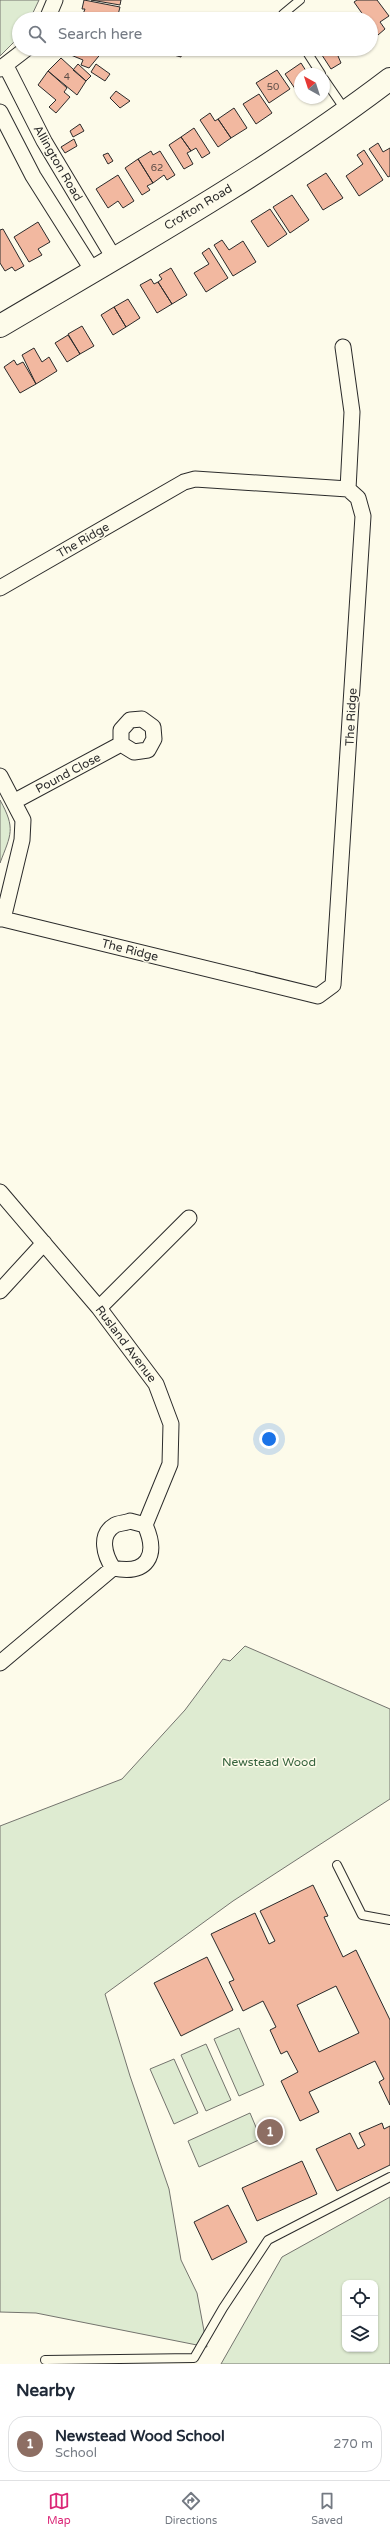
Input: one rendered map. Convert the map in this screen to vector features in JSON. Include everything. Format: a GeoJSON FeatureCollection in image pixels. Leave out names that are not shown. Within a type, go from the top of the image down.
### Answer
{"type":"FeatureCollection","features":[{"type":"Feature","properties":{"kind":"main road","name":"Crofton Road"},"geometry":{"type":"LineString","coordinates":[[0,326],[272,162],[346,112],[390,79]]}},
{"type":"Feature","properties":{"kind":"street"},"geometry":{"type":"LineString","coordinates":[[50,12],[55,0]]}},
{"type":"Feature","properties":{"kind":"street"},"geometry":{"type":"LineString","coordinates":[[3,68],[18,56]]}},
{"type":"Feature","properties":{"kind":"street","name":"Allington Road"},"geometry":{"type":"LineString","coordinates":[[3,68],[44,141],[114,258]]}},
{"type":"Feature","properties":{"kind":"street"},"geometry":{"type":"LineString","coordinates":[[0,112],[33,176],[93,271]]}},
{"type":"Feature","properties":{"kind":"street"},"geometry":{"type":"LineString","coordinates":[[343,347],[352,412],[348,489]]}},
{"type":"Feature","properties":{"kind":"street","name":"The Ridge"},"geometry":{"type":"LineString","coordinates":[[0,588],[184,482],[195,479],[348,489],[358,498],[363,516],[333,985],[318,996],[1,919]]}},
{"type":"Feature","properties":{"kind":"street","name":"Pound Close"},"geometry":{"type":"LineString","coordinates":[[15,802],[121,744]]}},
{"type":"Feature","properties":{"kind":"street"},"geometry":{"type":"LineString","coordinates":[[0,776],[15,802],[23,820],[22,840],[1,919]]}},
{"type":"Feature","properties":{"kind":"street","name":"Rusland Avenue"},"geometry":{"type":"LineString","coordinates":[[0,1192],[99,1308],[156,1384],[171,1424],[170,1464],[145,1525]]}},
{"type":"Feature","properties":{"kind":"street"},"geometry":{"type":"LineString","coordinates":[[99,1308],[189,1218]]}},
{"type":"Feature","properties":{"kind":"street"},"geometry":{"type":"LineString","coordinates":[[0,1291],[44,1243]]}},
{"type":"Feature","properties":{"kind":"street"},"geometry":{"type":"LineString","coordinates":[[130,1521],[145,1525],[151,1538],[152,1551],[144,1564],[129,1571],[113,1568],[105,1556],[104,1538],[114,1526],[130,1521]]}},
{"type":"Feature","properties":{"kind":"street"},"geometry":{"type":"LineString","coordinates":[[1,1660],[113,1568]]}},
{"type":"Feature","properties":{"kind":"lane"},"geometry":{"type":"LineString","coordinates":[[286,12],[300,0]]}},
{"type":"Feature","properties":{"kind":"lane"},"geometry":{"type":"LineString","coordinates":[[309,56],[317,68]]}},
{"type":"Feature","properties":{"kind":"lane"},"geometry":{"type":"LineString","coordinates":[[330,88],[346,112]]}},
{"type":"Feature","properties":{"kind":"lane"},"geometry":{"type":"LineString","coordinates":[[337,1865],[362,1915],[390,1920]]}},
{"type":"Feature","properties":{"kind":"lane"},"geometry":{"type":"LineString","coordinates":[[45,2360],[195,2361],[223,2308],[268,2240],[390,2177]]}},
{"type":"Feature","properties":{"kind":"green space"},"geometry":{"type":"Polygon","coordinates":[[[0,0],[39,0],[33,12],[12,12],[12,44],[0,56],[0,0]]]}},
{"type":"Feature","properties":{"kind":"green space"},"geometry":{"type":"Polygon","coordinates":[[[0,800],[8,818],[10,832],[0,863],[0,800]]]}},
{"type":"Feature","properties":{"kind":"green space","name":"Newstead Wood"},"geometry":{"type":"Polygon","coordinates":[[[245,1646],[390,1709],[390,1799],[233,1901],[105,1994],[130,2076],[169,2189],[181,2260],[197,2293],[207,2347],[36,2313],[0,2312],[0,1826],[122,1779],[185,1710],[223,1659],[230,1661],[245,1646]]]}},
{"type":"Feature","properties":{"kind":"green space"},"geometry":{"type":"Polygon","coordinates":[[[239,2028],[264,2085],[239,2096],[214,2039],[239,2028]]]}},
{"type":"Feature","properties":{"kind":"green space"},"geometry":{"type":"Polygon","coordinates":[[[206,2044],[231,2100],[206,2111],[181,2055],[206,2044]]]}},
{"type":"Feature","properties":{"kind":"green space"},"geometry":{"type":"Polygon","coordinates":[[[174,2059],[198,2113],[174,2124],[150,2069],[174,2059]]]}},
{"type":"Feature","properties":{"kind":"green space"},"geometry":{"type":"Polygon","coordinates":[[[250,2113],[261,2139],[199,2167],[188,2141],[250,2113]]]}},
{"type":"Feature","properties":{"kind":"green space"},"geometry":{"type":"Polygon","coordinates":[[[390,2197],[390,2364],[221,2364],[282,2257],[390,2197]]]}},
{"type":"Feature","properties":{"kind":"building"},"geometry":{"type":"Polygon","coordinates":[[[84,0],[120,7],[119,12],[84,12],[85,9],[82,9],[84,0]]]}},
{"type":"Feature","properties":{"kind":"building"},"geometry":{"type":"Polygon","coordinates":[[[91,0],[121,0],[120,5],[91,0]]]}},
{"type":"Feature","properties":{"kind":"building"},"geometry":{"type":"Polygon","coordinates":[[[357,0],[377,0],[389,16],[380,22],[385,29],[378,35],[378,12],[361,12],[354,2],[357,0]]]}},
{"type":"Feature","properties":{"kind":"building"},"geometry":{"type":"Polygon","coordinates":[[[73,56],[99,56],[89,68],[81,65],[83,60],[73,56]]]}},
{"type":"Feature","properties":{"kind":"building"},"geometry":{"type":"Polygon","coordinates":[[[323,56],[338,56],[341,63],[331,69],[323,56]]]}},
{"type":"Feature","properties":{"kind":"building"},"geometry":{"type":"Polygon","coordinates":[[[61,58],[86,81],[77,95],[48,71],[61,58]]]}},
{"type":"Feature","properties":{"kind":"building"},"geometry":{"type":"Polygon","coordinates":[[[301,63],[304,68],[294,68],[294,87],[285,74],[301,63]]]}},
{"type":"Feature","properties":{"kind":"building"},"geometry":{"type":"Polygon","coordinates":[[[78,64],[91,76],[86,81],[73,70],[78,64]]]}},
{"type":"Feature","properties":{"kind":"building"},"geometry":{"type":"Polygon","coordinates":[[[96,64],[110,74],[105,81],[91,72],[96,64]]]}},
{"type":"Feature","properties":{"kind":"building"},"geometry":{"type":"Polygon","coordinates":[[[277,70],[290,89],[269,103],[256,83],[277,70]]]}},
{"type":"Feature","properties":{"kind":"building"},"geometry":{"type":"Polygon","coordinates":[[[48,71],[67,88],[64,92],[70,97],[56,113],[49,107],[56,100],[38,85],[48,71]]]}},
{"type":"Feature","properties":{"kind":"building"},"geometry":{"type":"Polygon","coordinates":[[[116,91],[130,101],[120,108],[110,98],[116,91]]]}},
{"type":"Feature","properties":{"kind":"building"},"geometry":{"type":"Polygon","coordinates":[[[259,94],[272,113],[256,124],[243,104],[259,94]]]}},
{"type":"Feature","properties":{"kind":"building"},"geometry":{"type":"Polygon","coordinates":[[[234,108],[247,128],[231,138],[218,119],[234,108]]]}},
{"type":"Feature","properties":{"kind":"building"},"geometry":{"type":"Polygon","coordinates":[[[210,113],[215,121],[218,119],[231,138],[218,147],[200,120],[210,113]]]}},
{"type":"Feature","properties":{"kind":"building"},"geometry":{"type":"Polygon","coordinates":[[[80,124],[84,131],[73,137],[70,131],[80,124]]]}},
{"type":"Feature","properties":{"kind":"building"},"geometry":{"type":"Polygon","coordinates":[[[194,128],[210,153],[202,158],[196,148],[191,151],[181,137],[194,128]]]}},
{"type":"Feature","properties":{"kind":"building"},"geometry":{"type":"Polygon","coordinates":[[[181,137],[191,151],[187,153],[193,164],[184,169],[169,145],[181,137]]]}},
{"type":"Feature","properties":{"kind":"building"},"geometry":{"type":"Polygon","coordinates":[[[74,139],[77,146],[65,153],[61,147],[74,139]]]}},
{"type":"Feature","properties":{"kind":"building"},"geometry":{"type":"Polygon","coordinates":[[[378,143],[383,152],[390,148],[390,176],[388,177],[369,149],[378,143]]]}},
{"type":"Feature","properties":{"kind":"building"},"geometry":{"type":"Polygon","coordinates":[[[364,150],[383,180],[359,196],[346,176],[363,164],[357,155],[364,150]]]}},
{"type":"Feature","properties":{"kind":"building"},"geometry":{"type":"Polygon","coordinates":[[[151,151],[153,155],[160,151],[175,175],[167,180],[164,175],[153,183],[138,159],[151,151]]]}},
{"type":"Feature","properties":{"kind":"building"},"geometry":{"type":"Polygon","coordinates":[[[108,153],[113,161],[108,164],[103,155],[108,153]]]}},
{"type":"Feature","properties":{"kind":"building"},"geometry":{"type":"Polygon","coordinates":[[[138,159],[153,183],[147,186],[150,190],[142,195],[125,168],[138,159]]]}},
{"type":"Feature","properties":{"kind":"building"},"geometry":{"type":"Polygon","coordinates":[[[326,173],[343,198],[323,210],[307,185],[326,173]]]}},
{"type":"Feature","properties":{"kind":"building"},"geometry":{"type":"Polygon","coordinates":[[[118,175],[134,201],[123,208],[118,201],[108,208],[96,189],[118,175]]]}},
{"type":"Feature","properties":{"kind":"building"},"geometry":{"type":"Polygon","coordinates":[[[292,195],[309,220],[290,233],[273,207],[292,195]]]}},
{"type":"Feature","properties":{"kind":"building"},"geometry":{"type":"Polygon","coordinates":[[[270,209],[287,234],[268,247],[251,221],[270,209]]]}},
{"type":"Feature","properties":{"kind":"building"},"geometry":{"type":"Polygon","coordinates":[[[38,222],[50,242],[38,249],[42,255],[29,262],[14,237],[38,222]]]}},
{"type":"Feature","properties":{"kind":"building"},"geometry":{"type":"Polygon","coordinates":[[[3,229],[24,266],[15,271],[12,267],[5,271],[0,263],[0,230],[3,229]]]}},
{"type":"Feature","properties":{"kind":"building"},"geometry":{"type":"Polygon","coordinates":[[[222,240],[229,250],[243,241],[256,262],[233,276],[214,245],[222,240]]]}},
{"type":"Feature","properties":{"kind":"building"},"geometry":{"type":"Polygon","coordinates":[[[209,248],[228,278],[206,292],[194,273],[209,264],[202,253],[209,248]]]}},
{"type":"Feature","properties":{"kind":"building"},"geometry":{"type":"Polygon","coordinates":[[[171,268],[187,295],[172,304],[158,282],[162,279],[159,275],[171,268]]]}},
{"type":"Feature","properties":{"kind":"building"},"geometry":{"type":"Polygon","coordinates":[[[151,279],[154,284],[158,282],[172,304],[157,313],[140,285],[151,279]]]}},
{"type":"Feature","properties":{"kind":"building"},"geometry":{"type":"Polygon","coordinates":[[[128,299],[140,318],[126,327],[114,307],[128,299]]]}},
{"type":"Feature","properties":{"kind":"building"},"geometry":{"type":"Polygon","coordinates":[[[114,307],[126,327],[113,335],[101,315],[114,307]]]}},
{"type":"Feature","properties":{"kind":"building"},"geometry":{"type":"Polygon","coordinates":[[[82,326],[94,346],[80,354],[68,334],[82,326]]]}},
{"type":"Feature","properties":{"kind":"building"},"geometry":{"type":"Polygon","coordinates":[[[68,335],[80,354],[67,362],[55,343],[68,335]]]}},
{"type":"Feature","properties":{"kind":"building"},"geometry":{"type":"Polygon","coordinates":[[[34,348],[42,362],[49,357],[57,371],[36,384],[22,355],[34,348]]]}},
{"type":"Feature","properties":{"kind":"building"},"geometry":{"type":"Polygon","coordinates":[[[14,360],[17,365],[23,362],[36,384],[20,393],[4,367],[14,360]]]}},
{"type":"Feature","properties":{"kind":"building"},"geometry":{"type":"Polygon","coordinates":[[[313,1885],[328,1916],[324,1917],[343,1957],[356,1950],[390,2020],[390,2105],[379,2082],[384,2079],[375,2061],[309,2092],[319,2112],[300,2121],[281,2081],[298,2072],[287,2051],[281,2054],[270,2030],[276,2027],[263,2001],[243,2011],[229,1982],[234,1980],[211,1934],[255,1913],[269,1944],[275,1941],[260,1911],[313,1885]],[[336,1986],[297,2005],[319,2052],[359,2033],[336,1986]]]}},
{"type":"Feature","properties":{"kind":"building"},"geometry":{"type":"Polygon","coordinates":[[[207,1957],[233,2010],[181,2036],[154,1983],[207,1957]]]}},
{"type":"Feature","properties":{"kind":"building"},"geometry":{"type":"Polygon","coordinates":[[[382,2123],[384,2129],[390,2126],[390,2165],[337,2191],[316,2149],[350,2133],[358,2149],[365,2145],[359,2133],[382,2123]]]}},
{"type":"Feature","properties":{"kind":"building"},"geometry":{"type":"Polygon","coordinates":[[[302,2161],[317,2194],[257,2221],[242,2188],[302,2161]]]}},
{"type":"Feature","properties":{"kind":"building"},"geometry":{"type":"Polygon","coordinates":[[[228,2205],[247,2242],[212,2260],[194,2222],[228,2205]]]}},
{"type":"Feature","properties":{"kind":"place","name":"Newstead Wood School"},"geometry":{"type":"Point","coordinates":[270,2132]}}]}
